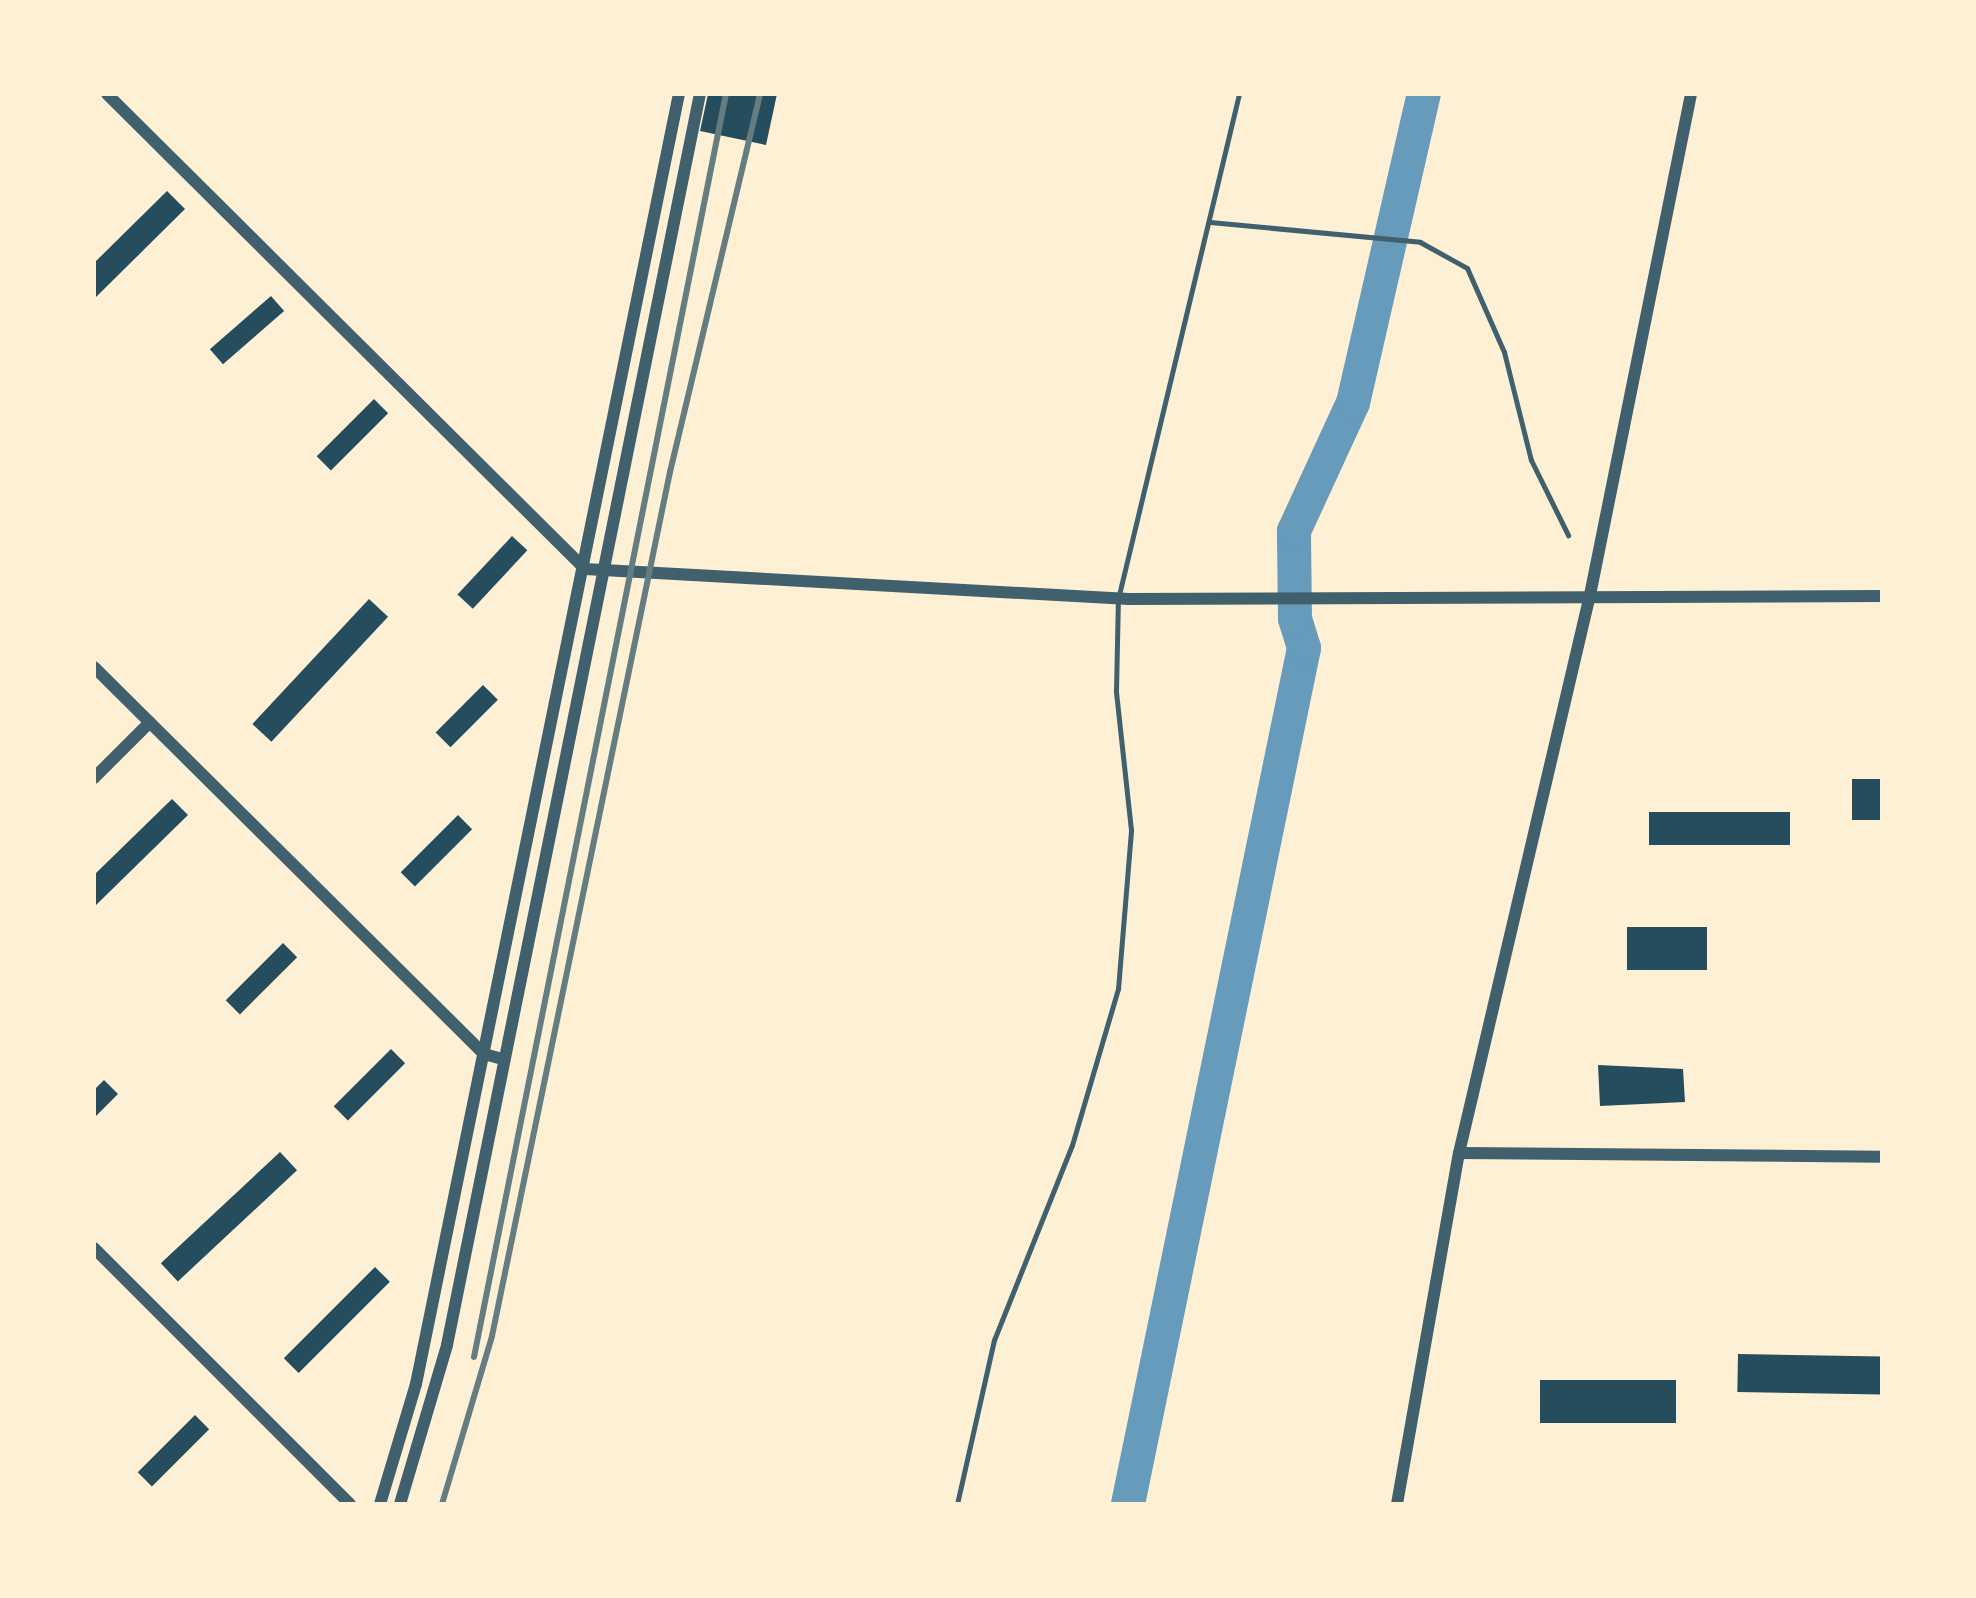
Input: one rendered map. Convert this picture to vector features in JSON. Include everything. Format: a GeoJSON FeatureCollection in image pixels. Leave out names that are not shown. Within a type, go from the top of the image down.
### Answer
{"type":"FeatureCollection","features":[{"type":"Feature","properties":{"kind":"street"},"geometry":{"type":"LineString","coordinates":[[107,94],[585,569],[603,574],[1124,599],[1555,600],[1590,595],[1882,596]]}},
{"type":"Feature","properties":{"kind":"street"},"geometry":{"type":"LineString","coordinates":[[380,1504],[416,1384],[585,569],[679,94]]}},
{"type":"Feature","properties":{"kind":"street"},"geometry":{"type":"LineString","coordinates":[[400,1504],[447,1345],[700,94]]}},
{"type":"Feature","properties":{"kind":"street"},"geometry":{"type":"LineString","coordinates":[[1397,1504],[1459,1153],[1590,595],[1691,94]]}},
{"type":"Feature","properties":{"kind":"street"},"geometry":{"type":"LineString","coordinates":[[94,667],[484,1054],[503,1059]]}},
{"type":"Feature","properties":{"kind":"street"},"geometry":{"type":"LineString","coordinates":[[94,778],[150,722]]}},
{"type":"Feature","properties":{"kind":"street"},"geometry":{"type":"LineString","coordinates":[[1459,1153],[1882,1157]]}},
{"type":"Feature","properties":{"kind":"street"},"geometry":{"type":"LineString","coordinates":[[94,1248],[350,1504]]}},
{"type":"Feature","properties":{"kind":"lane"},"geometry":{"type":"LineString","coordinates":[[957,1504],[994,1340],[1072,1145],[1118,989],[1131,830],[1116,691],[1124,599],[1239,94]]}},
{"type":"Feature","properties":{"kind":"lane"},"geometry":{"type":"LineString","coordinates":[[1210,222],[1420,242],[1467,268],[1504,352],[1531,460],[1568,535]]}},
{"type":"Feature","properties":{"kind":"building"},"geometry":{"type":"Polygon","coordinates":[[[708,94],[777,94],[766,145],[700,131],[708,94]]]}},
{"type":"Feature","properties":{"kind":"building"},"geometry":{"type":"Polygon","coordinates":[[[167,191],[185,209],[94,299],[94,263],[167,191]]]}},
{"type":"Feature","properties":{"kind":"building"},"geometry":{"type":"Polygon","coordinates":[[[271,296],[284,311],[223,364],[210,349],[271,296]]]}},
{"type":"Feature","properties":{"kind":"building"},"geometry":{"type":"Polygon","coordinates":[[[374,399],[388,413],[331,470],[317,456],[374,399]]]}},
{"type":"Feature","properties":{"kind":"building"},"geometry":{"type":"Polygon","coordinates":[[[512,536],[527,550],[473,609],[457,595],[512,536]]]}},
{"type":"Feature","properties":{"kind":"building"},"geometry":{"type":"Polygon","coordinates":[[[369,599],[388,617],[271,742],[252,724],[369,599]]]}},
{"type":"Feature","properties":{"kind":"building"},"geometry":{"type":"Polygon","coordinates":[[[483,685],[498,700],[450,747],[436,732],[483,685]]]}},
{"type":"Feature","properties":{"kind":"building"},"geometry":{"type":"Polygon","coordinates":[[[1852,779],[1882,779],[1882,820],[1852,820],[1852,779]]]}},
{"type":"Feature","properties":{"kind":"building"},"geometry":{"type":"Polygon","coordinates":[[[172,799],[188,815],[94,907],[94,875],[172,799]]]}},
{"type":"Feature","properties":{"kind":"building"},"geometry":{"type":"Polygon","coordinates":[[[1649,812],[1790,812],[1790,845],[1649,845],[1649,812]]]}},
{"type":"Feature","properties":{"kind":"building"},"geometry":{"type":"Polygon","coordinates":[[[458,815],[472,829],[415,886],[401,872],[458,815]]]}},
{"type":"Feature","properties":{"kind":"building"},"geometry":{"type":"Polygon","coordinates":[[[1627,927],[1707,927],[1707,970],[1627,970],[1627,927]]]}},
{"type":"Feature","properties":{"kind":"building"},"geometry":{"type":"Polygon","coordinates":[[[283,943],[297,957],[240,1014],[226,1000],[283,943]]]}},
{"type":"Feature","properties":{"kind":"building"},"geometry":{"type":"Polygon","coordinates":[[[391,1049],[405,1063],[348,1120],[334,1106],[391,1049]]]}},
{"type":"Feature","properties":{"kind":"building"},"geometry":{"type":"Polygon","coordinates":[[[1598,1065],[1683,1069],[1685,1102],[1600,1106],[1598,1065]]]}},
{"type":"Feature","properties":{"kind":"building"},"geometry":{"type":"Polygon","coordinates":[[[104,1080],[118,1094],[94,1118],[94,1090],[104,1080]]]}},
{"type":"Feature","properties":{"kind":"building"},"geometry":{"type":"Polygon","coordinates":[[[280,1152],[297,1170],[178,1281],[161,1263],[280,1152]]]}},
{"type":"Feature","properties":{"kind":"building"},"geometry":{"type":"Polygon","coordinates":[[[375,1267],[390,1282],[299,1373],[284,1358],[375,1267]]]}},
{"type":"Feature","properties":{"kind":"building"},"geometry":{"type":"Polygon","coordinates":[[[1738,1354],[1882,1357],[1881,1395],[1737,1392],[1738,1354]]]}},
{"type":"Feature","properties":{"kind":"building"},"geometry":{"type":"Polygon","coordinates":[[[1540,1380],[1676,1380],[1676,1423],[1540,1423],[1540,1380]]]}},
{"type":"Feature","properties":{"kind":"building"},"geometry":{"type":"Polygon","coordinates":[[[195,1415],[209,1429],[152,1486],[138,1472],[195,1415]]]}},
{"type":"Feature","properties":{"kind":"waterway"},"geometry":{"type":"LineString","coordinates":[[1128,1504],[1304,648],[1295,619],[1294,531],[1353,403],[1424,94]]}},
{"type":"Feature","properties":{"kind":"railway"},"geometry":{"type":"LineString","coordinates":[[474,1357],[726,94]]}},
{"type":"Feature","properties":{"kind":"railway"},"geometry":{"type":"LineString","coordinates":[[442,1504],[492,1336],[670,472],[760,94]]}}]}
